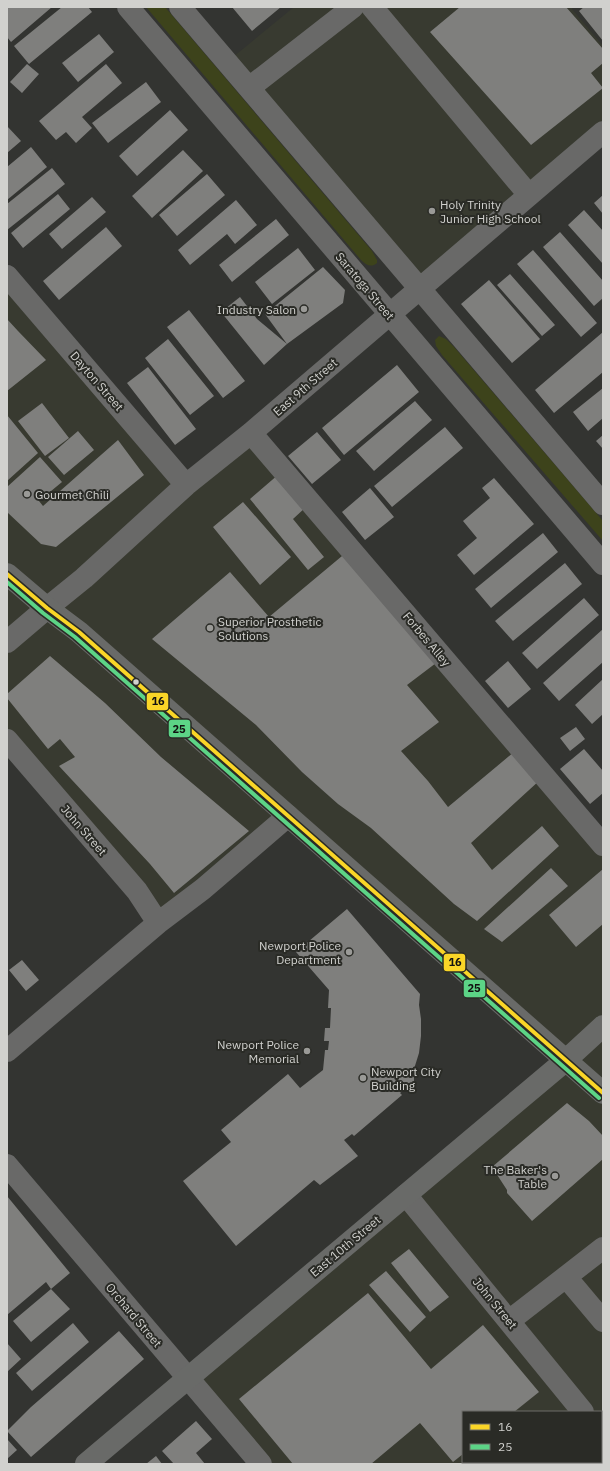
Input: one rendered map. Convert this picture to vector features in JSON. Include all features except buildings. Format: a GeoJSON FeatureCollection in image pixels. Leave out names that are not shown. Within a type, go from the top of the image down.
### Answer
{"type":"FeatureCollection","features":[{"type":"Feature","properties":{"kind":"main road"},"geometry":{"type":"LineString","coordinates":[[7,574],[47,608],[79,632],[603,1093]]}},
{"type":"Feature","properties":{"kind":"main road","name":"East 10th Street"},"geometry":{"type":"LineString","coordinates":[[86,1464],[565,1061],[603,1026]]}},
{"type":"Feature","properties":{"kind":"street","name":"Saratoga Street"},"geometry":{"type":"LineString","coordinates":[[128,7],[389,315],[603,564]]}},
{"type":"Feature","properties":{"kind":"street"},"geometry":{"type":"LineString","coordinates":[[180,7],[603,504]]}},
{"type":"Feature","properties":{"kind":"street"},"geometry":{"type":"LineString","coordinates":[[249,88],[353,7]]}},
{"type":"Feature","properties":{"kind":"street"},"geometry":{"type":"LineString","coordinates":[[372,7],[529,195]]}},
{"type":"Feature","properties":{"kind":"street","name":"East 9th Street"},"geometry":{"type":"LineString","coordinates":[[7,642],[84,578],[186,485],[251,433],[603,132]]}},
{"type":"Feature","properties":{"kind":"street","name":"Dayton Street"},"geometry":{"type":"LineString","coordinates":[[7,276],[186,485]]}},
{"type":"Feature","properties":{"kind":"street","name":"Forbes Alley"},"geometry":{"type":"LineString","coordinates":[[251,433],[603,845]]}},
{"type":"Feature","properties":{"kind":"street","name":"John Street"},"geometry":{"type":"LineString","coordinates":[[7,740],[136,891],[158,923]]}},
{"type":"Feature","properties":{"kind":"street"},"geometry":{"type":"LineString","coordinates":[[7,1051],[158,923],[199,892],[288,816]]}},
{"type":"Feature","properties":{"kind":"street","name":"Orchard Street"},"geometry":{"type":"LineString","coordinates":[[7,1166],[261,1464]]}},
{"type":"Feature","properties":{"kind":"street","name":"John Street"},"geometry":{"type":"LineString","coordinates":[[406,1195],[582,1411]]}},
{"type":"Feature","properties":{"kind":"street"},"geometry":{"type":"LineString","coordinates":[[510,1322],[603,1248]]}},
{"type":"Feature","properties":{"kind":"street"},"geometry":{"type":"LineString","coordinates":[[566,1277],[603,1321]]}},
{"type":"Feature","properties":{"kind":"shaded area","name":"Holy Trinity Junior High School"},"geometry":{"type":"Polygon","coordinates":[[[294,7],[573,7],[572,9],[603,46],[603,132],[420,289],[227,62],[294,7]]]}},
{"type":"Feature","properties":{"kind":"shaded area"},"geometry":{"type":"Polygon","coordinates":[[[7,276],[186,485],[251,433],[603,845],[603,1464],[261,1464],[187,1378],[565,1061],[288,816],[158,923],[7,740],[7,276]]]}},
{"type":"Feature","properties":{"kind":"green space"},"geometry":{"type":"Polygon","coordinates":[[[146,7],[165,7],[372,251],[377,263],[369,265],[361,260],[146,7]]]}},
{"type":"Feature","properties":{"kind":"green space"},"geometry":{"type":"Polygon","coordinates":[[[439,336],[446,339],[454,347],[603,521],[603,541],[442,355],[436,346],[435,340],[439,336]]]}},
{"type":"Feature","properties":{"kind":"transit line","name":"16"},"geometry":{"type":"LineString","coordinates":[[7,574],[47,608],[79,632],[603,1093]]}},
{"type":"Feature","properties":{"kind":"transit line","name":"25"},"geometry":{"type":"LineString","coordinates":[[7,582],[43,613],[75,637],[599,1098]]}},
{"type":"Feature","properties":{"kind":"place","name":"Holy Trinity Junior High School"},"geometry":{"type":"Point","coordinates":[432,211]}},
{"type":"Feature","properties":{"kind":"place","name":"Industry Salon"},"geometry":{"type":"Point","coordinates":[304,309]}},
{"type":"Feature","properties":{"kind":"place","name":"Gourmet Chili"},"geometry":{"type":"Point","coordinates":[27,494]}},
{"type":"Feature","properties":{"kind":"place","name":"Superior Prosthetic Solutions"},"geometry":{"type":"Point","coordinates":[210,628]}},
{"type":"Feature","properties":{"kind":"place","name":"Newport Police Department"},"geometry":{"type":"Point","coordinates":[349,952]}},
{"type":"Feature","properties":{"kind":"place","name":"Newport Police Memorial"},"geometry":{"type":"Point","coordinates":[307,1051]}},
{"type":"Feature","properties":{"kind":"place","name":"Newport City Building"},"geometry":{"type":"Point","coordinates":[363,1078]}},
{"type":"Feature","properties":{"kind":"place","name":"The Baker's Table"},"geometry":{"type":"Point","coordinates":[555,1176]}}]}
